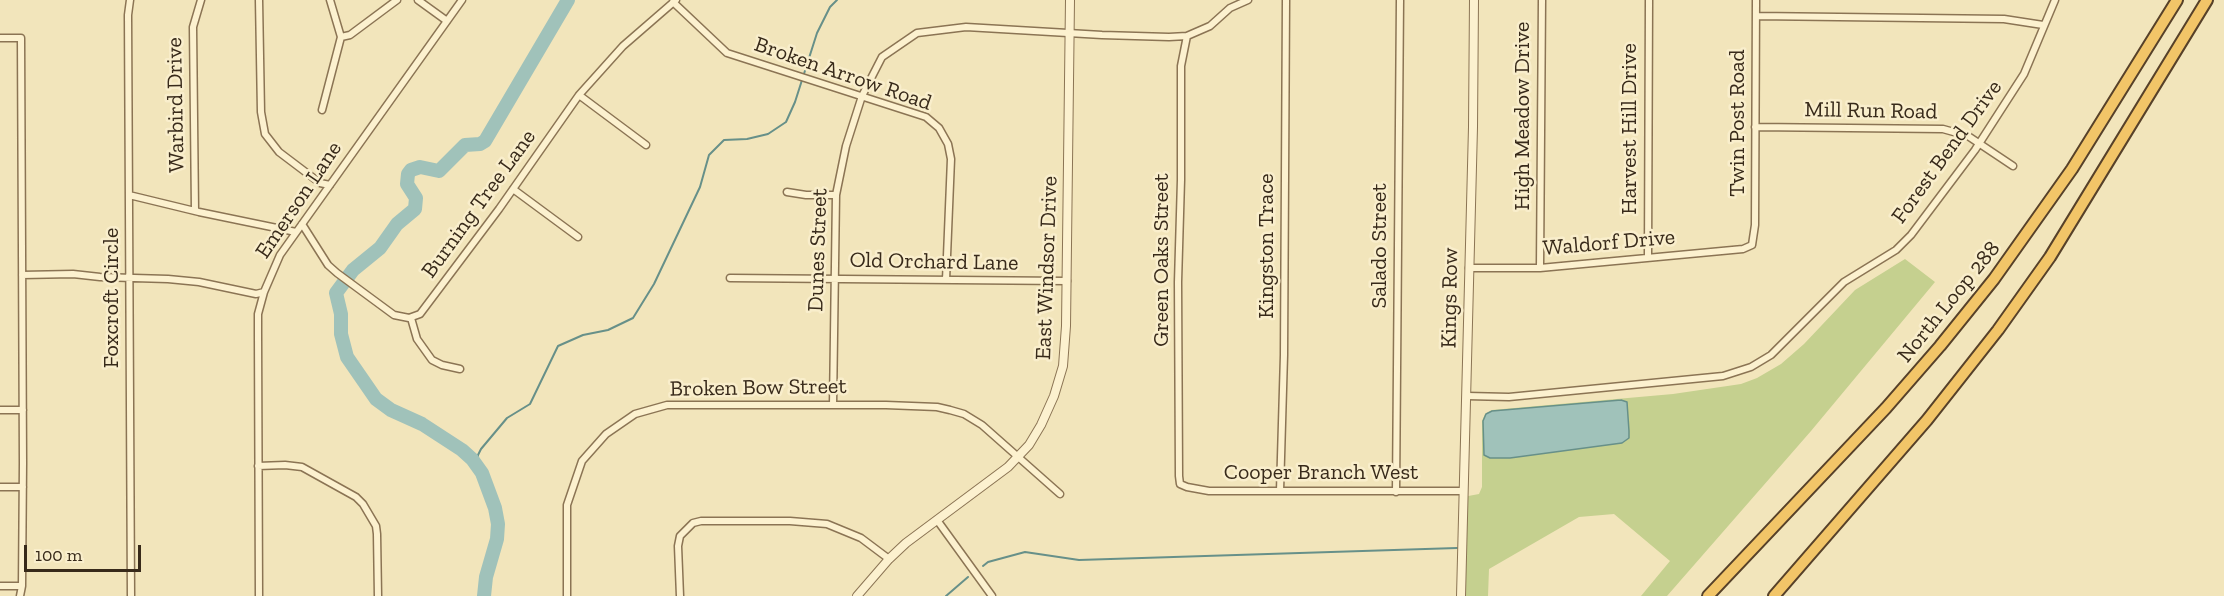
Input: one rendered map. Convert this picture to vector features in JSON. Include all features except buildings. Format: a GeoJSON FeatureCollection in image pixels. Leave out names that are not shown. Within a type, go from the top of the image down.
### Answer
{"type":"FeatureCollection","features":[{"type":"Feature","properties":{"kind":"highway","name":"North Loop 288"},"geometry":{"type":"LineString","coordinates":[[1708,596],[1886,408],[1994,279],[2072,169],[2177,0]]}},
{"type":"Feature","properties":{"kind":"highway"},"geometry":{"type":"LineString","coordinates":[[1774,596],[1926,420],[1998,330],[2049,257],[2207,0]]}},
{"type":"Feature","properties":{"kind":"street","name":"Foxcroft Circle"},"geometry":{"type":"LineString","coordinates":[[130,0],[128,15],[131,596]]}},
{"type":"Feature","properties":{"kind":"street","name":"Warbird Drive"},"geometry":{"type":"LineString","coordinates":[[195,211],[193,27],[201,0]]}},
{"type":"Feature","properties":{"kind":"street"},"geometry":{"type":"LineString","coordinates":[[259,0],[261,112],[265,134],[279,152],[320,183],[330,185]]}},
{"type":"Feature","properties":{"kind":"street"},"geometry":{"type":"LineString","coordinates":[[322,110],[341,37],[330,0]]}},
{"type":"Feature","properties":{"kind":"street"},"geometry":{"type":"LineString","coordinates":[[341,37],[350,35],[397,0]]}},
{"type":"Feature","properties":{"kind":"street"},"geometry":{"type":"LineString","coordinates":[[418,0],[447,21]]}},
{"type":"Feature","properties":{"kind":"street","name":"Emerson Lane"},"geometry":{"type":"LineString","coordinates":[[259,596],[258,314],[264,292],[280,255],[296,231],[462,0]]}},
{"type":"Feature","properties":{"kind":"street","name":"East Windsor Drive"},"geometry":{"type":"LineString","coordinates":[[857,596],[906,543],[990,483],[1019,457],[1041,425],[1054,396],[1066,342],[1070,0]]}},
{"type":"Feature","properties":{"kind":"street","name":"Dunes Street"},"geometry":{"type":"LineString","coordinates":[[833,405],[836,195],[846,146],[862,96],[882,57],[917,33],[966,27],[1169,38],[1187,36],[1210,26],[1230,8],[1248,0]]}},
{"type":"Feature","properties":{"kind":"street","name":"Kingston Trace"},"geometry":{"type":"LineString","coordinates":[[1280,491],[1284,355],[1286,0]]}},
{"type":"Feature","properties":{"kind":"street","name":"Salado Street"},"geometry":{"type":"LineString","coordinates":[[1396,492],[1400,0]]}},
{"type":"Feature","properties":{"kind":"street","name":"Kings Row"},"geometry":{"type":"LineString","coordinates":[[1461,596],[1474,0]]}},
{"type":"Feature","properties":{"kind":"street","name":"High Meadow Drive"},"geometry":{"type":"LineString","coordinates":[[1540,268],[1542,0]]}},
{"type":"Feature","properties":{"kind":"street","name":"Harvest Hill Drive"},"geometry":{"type":"LineString","coordinates":[[1648,258],[1649,0]]}},
{"type":"Feature","properties":{"kind":"street","name":"Twin Post Road"},"geometry":{"type":"LineString","coordinates":[[1752,245],[1755,225],[1756,0]]}},
{"type":"Feature","properties":{"kind":"street","name":"Forest Bend Drive"},"geometry":{"type":"LineString","coordinates":[[1467,396],[1509,397],[1723,376],[1761,362],[1782,346],[1844,282],[1886,257],[1904,243],[1980,143],[2024,74],[2055,0]]}},
{"type":"Feature","properties":{"kind":"street","name":"Broken Arrow Road"},"geometry":{"type":"LineString","coordinates":[[674,1],[727,53],[926,117],[939,128],[948,144],[951,159],[946,280]]}},
{"type":"Feature","properties":{"kind":"street","name":"Burning Tree Lane"},"geometry":{"type":"LineString","coordinates":[[411,318],[426,309],[579,95],[623,46],[674,1]]}},
{"type":"Feature","properties":{"kind":"street"},"geometry":{"type":"LineString","coordinates":[[1756,16],[2004,19],[2043,25]]}},
{"type":"Feature","properties":{"kind":"street","name":"Green Oaks Street"},"geometry":{"type":"LineString","coordinates":[[1180,484],[1178,282],[1181,66],[1187,36]]}},
{"type":"Feature","properties":{"kind":"street"},"geometry":{"type":"LineString","coordinates":[[0,38],[21,38],[23,487],[20,596]]}},
{"type":"Feature","properties":{"kind":"street"},"geometry":{"type":"LineString","coordinates":[[579,95],[646,145]]}},
{"type":"Feature","properties":{"kind":"street","name":"Mill Run Road"},"geometry":{"type":"LineString","coordinates":[[1755,127],[1934,128],[1960,133],[1980,143],[2013,166]]}},
{"type":"Feature","properties":{"kind":"street"},"geometry":{"type":"LineString","coordinates":[[513,189],[578,237]]}},
{"type":"Feature","properties":{"kind":"street"},"geometry":{"type":"LineString","coordinates":[[787,192],[836,195]]}},
{"type":"Feature","properties":{"kind":"street"},"geometry":{"type":"LineString","coordinates":[[129,195],[296,231]]}},
{"type":"Feature","properties":{"kind":"street"},"geometry":{"type":"LineString","coordinates":[[302,224],[321,255],[338,273],[391,313],[411,318],[417,339],[432,360],[460,369]]}},
{"type":"Feature","properties":{"kind":"street","name":"Waldorf Drive"},"geometry":{"type":"LineString","coordinates":[[1469,268],[1540,268],[1743,249],[1752,245]]}},
{"type":"Feature","properties":{"kind":"street"},"geometry":{"type":"LineString","coordinates":[[22,275],[73,274],[198,282],[256,294],[264,292]]}},
{"type":"Feature","properties":{"kind":"street","name":"Old Orchard Lane"},"geometry":{"type":"LineString","coordinates":[[730,278],[1067,281]]}},
{"type":"Feature","properties":{"kind":"street","name":"Broken Bow Street"},"geometry":{"type":"LineString","coordinates":[[567,596],[567,505],[582,461],[606,434],[636,414],[667,405],[937,407],[964,414],[982,425],[1060,494]]}},
{"type":"Feature","properties":{"kind":"street"},"geometry":{"type":"LineString","coordinates":[[0,410],[23,410]]}},
{"type":"Feature","properties":{"kind":"street"},"geometry":{"type":"LineString","coordinates":[[258,466],[302,467],[356,497],[363,504],[376,526],[378,596]]}},
{"type":"Feature","properties":{"kind":"street","name":"Cooper Branch West"},"geometry":{"type":"LineString","coordinates":[[1180,484],[1209,490],[1463,491]]}},
{"type":"Feature","properties":{"kind":"street"},"geometry":{"type":"LineString","coordinates":[[0,487],[23,487]]}},
{"type":"Feature","properties":{"kind":"street"},"geometry":{"type":"LineString","coordinates":[[937,520],[992,596]]}},
{"type":"Feature","properties":{"kind":"street"},"geometry":{"type":"LineString","coordinates":[[680,596],[678,546],[681,536],[693,523],[701,521],[790,521],[827,524],[861,538],[889,559]]}},
{"type":"Feature","properties":{"kind":"street"},"geometry":{"type":"LineString","coordinates":[[0,586],[22,586]]}},
{"type":"Feature","properties":{"kind":"green space"},"geometry":{"type":"Polygon","coordinates":[[[1905,259],[1935,282],[1811,431],[1667,596],[1641,596],[1670,561],[1614,514],[1579,517],[1489,569],[1488,596],[1461,596],[1463,497],[1479,494],[1482,487],[1482,421],[1485,414],[1492,410],[1673,394],[1741,384],[1781,364],[1804,344],[1855,290],[1905,259]]]}},
{"type":"Feature","properties":{"kind":"water"},"geometry":{"type":"Polygon","coordinates":[[[1621,400],[1627,402],[1629,431],[1629,438],[1622,443],[1510,458],[1490,458],[1484,455],[1483,421],[1486,414],[1492,411],[1621,400]]]}},
{"type":"Feature","properties":{"kind":"waterway"},"geometry":{"type":"LineString","coordinates":[[484,596],[486,577],[497,539],[498,524],[495,508],[482,473],[462,450],[422,424],[391,410],[376,399],[347,357],[341,334],[341,314],[336,293],[353,270],[380,248],[397,224],[415,209],[416,198],[407,184],[411,170],[420,167],[439,171],[465,145],[480,144],[485,141],[568,0]]}},
{"type":"Feature","properties":{"kind":"waterway"},"geometry":{"type":"LineString","coordinates":[[478,466],[478,455],[481,449],[507,418],[530,404],[558,346],[583,335],[608,330],[633,318],[654,284],[700,187],[709,155],[724,140],[747,139],[768,134],[786,122],[795,102],[817,33],[830,7],[837,0]]}},
{"type":"Feature","properties":{"kind":"waterway"},"geometry":{"type":"LineString","coordinates":[[983,566],[988,562],[1025,552],[1079,560],[1457,548]]}},
{"type":"Feature","properties":{"kind":"waterway"},"geometry":{"type":"LineString","coordinates":[[946,596],[968,577]]}}]}
